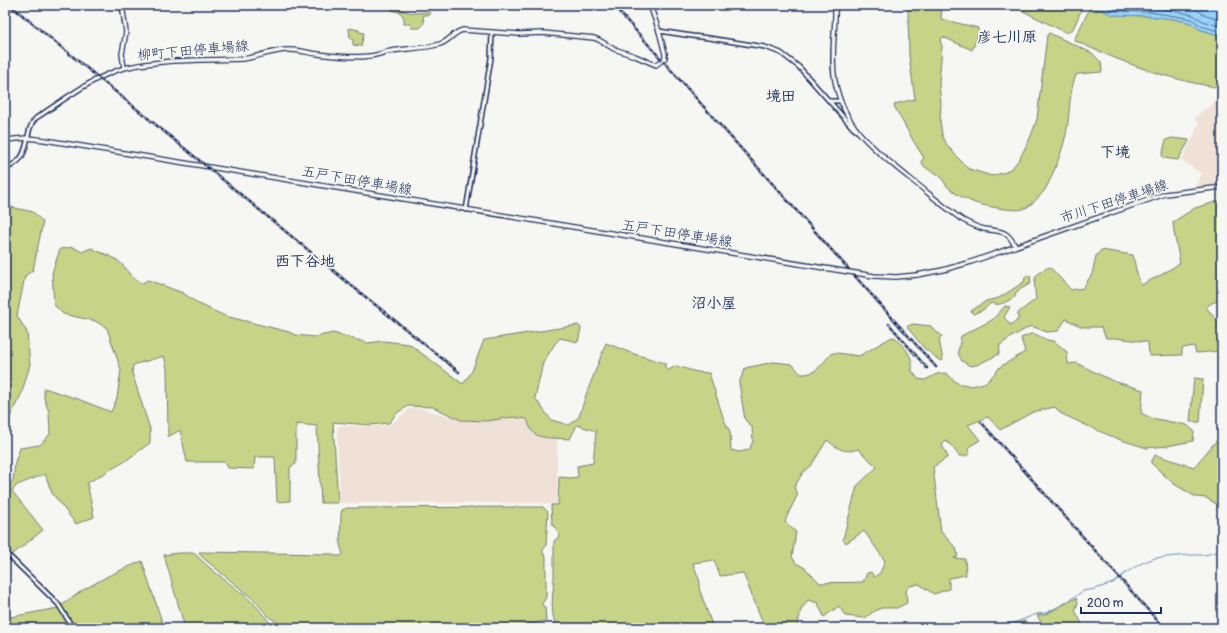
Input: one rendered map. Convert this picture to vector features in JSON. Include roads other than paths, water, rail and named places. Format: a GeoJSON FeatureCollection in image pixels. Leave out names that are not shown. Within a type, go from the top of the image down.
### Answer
{"type":"FeatureCollection","features":[{"type":"Feature","properties":{"kind":"main road","name":"柳町下田停車場線"},"geometry":{"type":"LineString","coordinates":[[122,5],[126,32],[122,54],[124,68],[175,60],[252,58],[276,50],[290,49],[318,54],[364,57],[390,51],[441,44],[459,31],[519,34],[547,33],[594,38],[614,49],[636,56],[656,65],[665,58],[659,30],[650,5]]}},
{"type":"Feature","properties":{"kind":"main road"},"geometry":{"type":"LineString","coordinates":[[835,5],[833,58],[835,81],[840,102],[858,131],[876,151],[961,219],[975,226],[1003,232],[1011,238],[1015,246]]}},
{"type":"Feature","properties":{"kind":"main road","name":"五戸下田停車場線"},"geometry":{"type":"LineString","coordinates":[[5,140],[27,138],[45,140],[874,276],[896,277],[943,270],[971,262],[1015,246]]}},
{"type":"Feature","properties":{"kind":"main road","name":"市川下田停車場線"},"geometry":{"type":"LineString","coordinates":[[1015,246],[1166,194],[1222,186]]}},
{"type":"Feature","properties":{"kind":"street"},"geometry":{"type":"LineString","coordinates":[[659,30],[771,49],[784,55],[796,64],[853,128],[858,131]]}},
{"type":"Feature","properties":{"kind":"street"},"geometry":{"type":"LineString","coordinates":[[466,210],[491,58],[492,32]]}},
{"type":"Feature","properties":{"kind":"street"},"geometry":{"type":"LineString","coordinates":[[5,170],[19,161],[23,155],[30,126],[36,118],[90,83],[105,75],[124,68]]}},
{"type":"Feature","properties":{"kind":"street"},"geometry":{"type":"LineString","coordinates":[[830,101],[840,102]]}},
{"type":"Feature","properties":{"kind":"street"},"geometry":{"type":"LineString","coordinates":[[834,106],[840,102]]}},
{"type":"Feature","properties":{"kind":"street"},"geometry":{"type":"LineString","coordinates":[[5,552],[58,604],[73,628]]}},
{"type":"Feature","properties":{"kind":"water"},"geometry":{"type":"Polygon","coordinates":[[[1087,5],[1222,5],[1222,36],[1199,29],[1191,23],[1174,19],[1148,16],[1114,15],[1106,12],[1105,10],[1089,7],[1087,5]]]}},
{"type":"Feature","properties":{"kind":"waterway"},"geometry":{"type":"LineString","coordinates":[[993,628],[1016,622],[1037,614],[1046,613],[1067,602],[1083,591],[1113,583],[1142,563],[1155,558],[1204,555],[1222,551]]}},
{"type":"Feature","properties":{"kind":"railway"},"geometry":{"type":"LineString","coordinates":[[10,5],[459,372]]}},
{"type":"Feature","properties":{"kind":"railway"},"geometry":{"type":"LineString","coordinates":[[613,5],[936,367]]}},
{"type":"Feature","properties":{"kind":"railway"},"geometry":{"type":"LineString","coordinates":[[889,324],[927,368]]}},
{"type":"Feature","properties":{"kind":"railway"},"geometry":{"type":"LineString","coordinates":[[981,422],[1164,628]]}},
{"type":"Feature","properties":{"kind":"district","name":"彦七川原"},"geometry":{"type":"Point","coordinates":[1007,37]}},
{"type":"Feature","properties":{"kind":"district","name":"境田"},"geometry":{"type":"Point","coordinates":[781,96]}},
{"type":"Feature","properties":{"kind":"district","name":"下境"},"geometry":{"type":"Point","coordinates":[1115,152]}},
{"type":"Feature","properties":{"kind":"district","name":"西下谷地"},"geometry":{"type":"Point","coordinates":[305,261]}},
{"type":"Feature","properties":{"kind":"district","name":"沼小屋"},"geometry":{"type":"Point","coordinates":[714,303]}}]}
